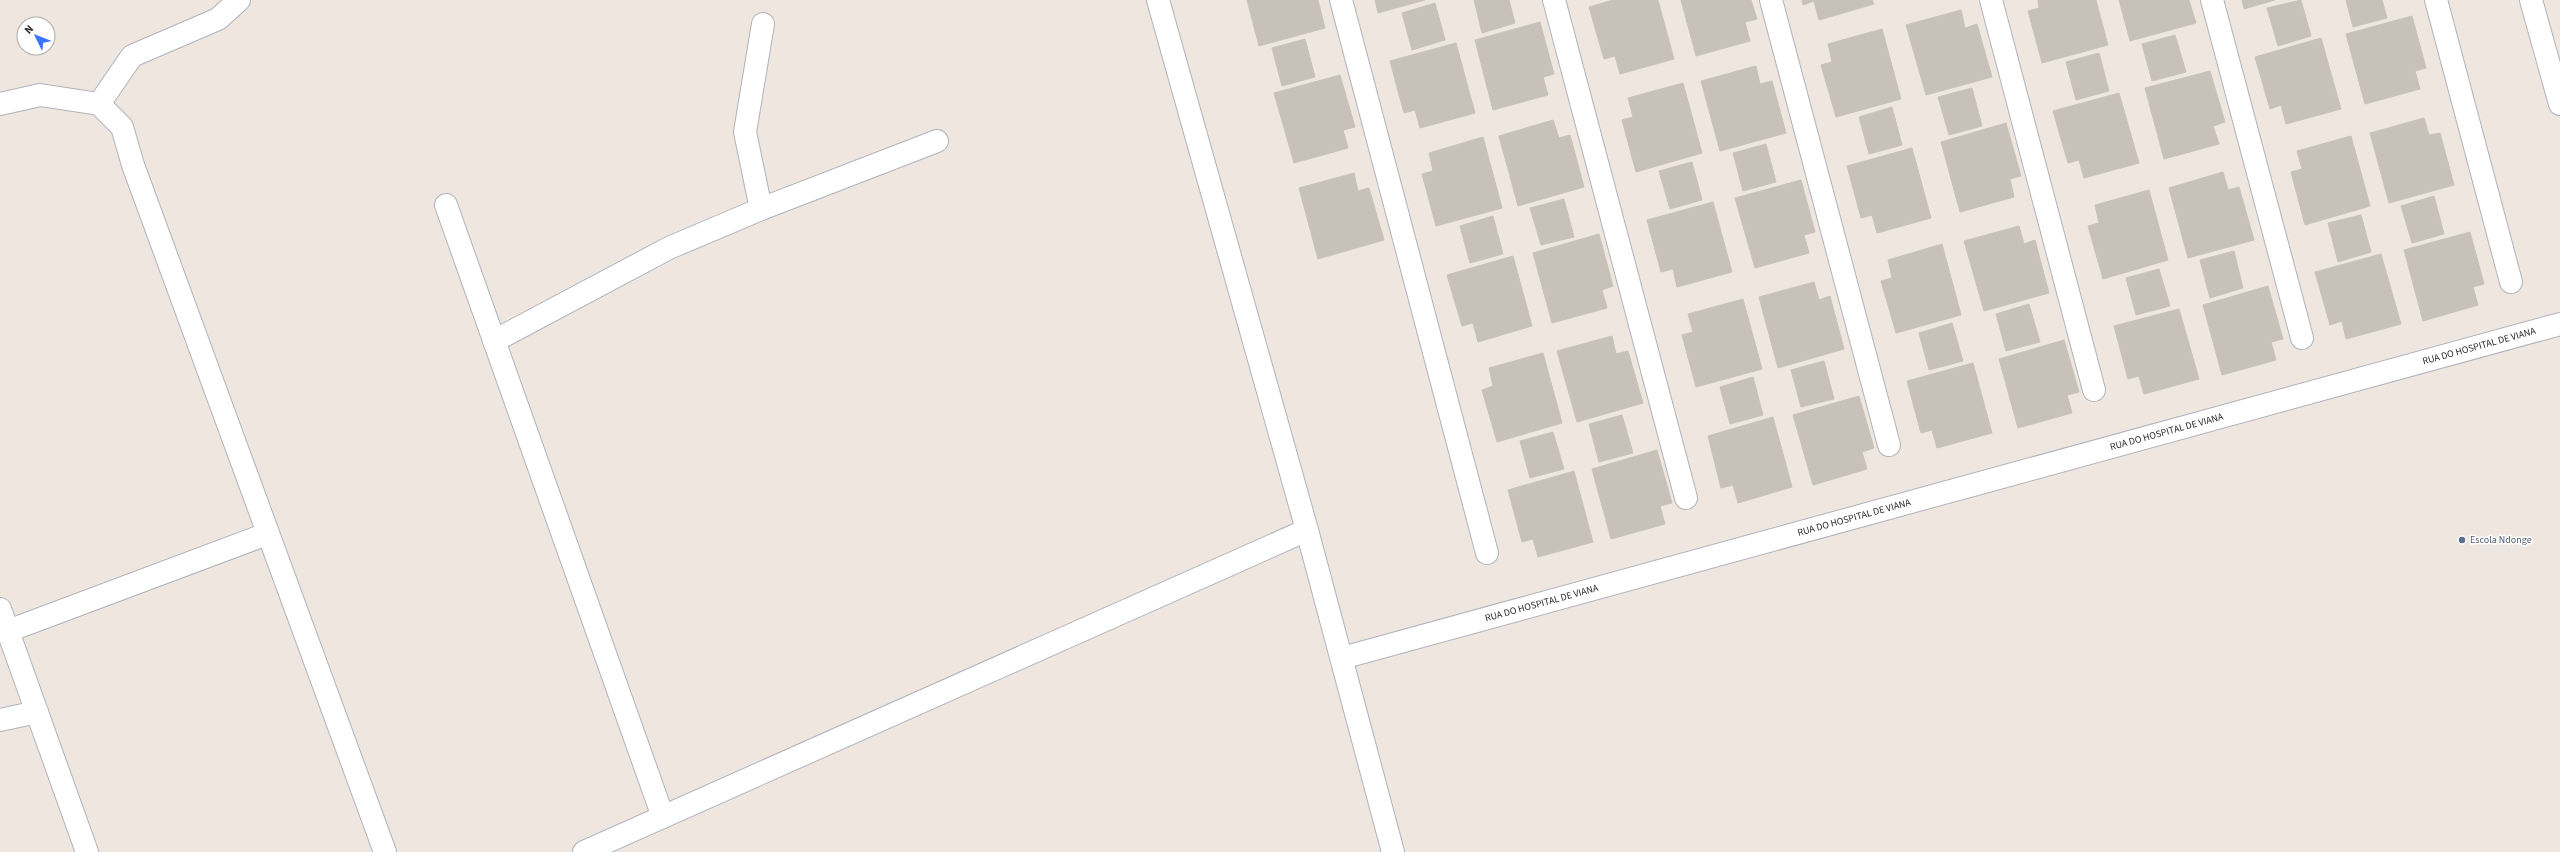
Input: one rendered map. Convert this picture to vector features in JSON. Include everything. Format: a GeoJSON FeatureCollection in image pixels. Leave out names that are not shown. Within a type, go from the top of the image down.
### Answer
{"type":"FeatureCollection","features":[{"type":"Feature","properties":{"kind":"street"},"geometry":{"type":"LineString","coordinates":[[100,104],[132,56],[218,19],[239,0]]}},
{"type":"Feature","properties":{"kind":"street"},"geometry":{"type":"LineString","coordinates":[[1158,0],[1308,530],[1393,852]]}},
{"type":"Feature","properties":{"kind":"street"},"geometry":{"type":"LineString","coordinates":[[1341,0],[1487,553]]}},
{"type":"Feature","properties":{"kind":"street"},"geometry":{"type":"LineString","coordinates":[[1554,0],[1686,498]]}},
{"type":"Feature","properties":{"kind":"street"},"geometry":{"type":"LineString","coordinates":[[1771,0],[1889,445]]}},
{"type":"Feature","properties":{"kind":"street"},"geometry":{"type":"LineString","coordinates":[[1990,0],[2094,390]]}},
{"type":"Feature","properties":{"kind":"street"},"geometry":{"type":"LineString","coordinates":[[2212,0],[2302,338]]}},
{"type":"Feature","properties":{"kind":"street"},"geometry":{"type":"LineString","coordinates":[[2436,0],[2510,282]]}},
{"type":"Feature","properties":{"kind":"street"},"geometry":{"type":"LineString","coordinates":[[2531,0],[2554,55],[2560,104]]}},
{"type":"Feature","properties":{"kind":"street"},"geometry":{"type":"LineString","coordinates":[[761,209],[745,132],[763,24]]}},
{"type":"Feature","properties":{"kind":"street"},"geometry":{"type":"LineString","coordinates":[[0,104],[40,95],[100,104],[122,127],[133,165],[267,534],[385,852]]}},
{"type":"Feature","properties":{"kind":"street"},"geometry":{"type":"LineString","coordinates":[[494,341],[668,248],[761,209],[937,142]]}},
{"type":"Feature","properties":{"kind":"street"},"geometry":{"type":"LineString","coordinates":[[446,205],[663,817]]}},
{"type":"Feature","properties":{"kind":"street","name":"RUA DO HOSPITAL DE VIANA"},"geometry":{"type":"LineString","coordinates":[[1342,658],[2560,324]]}},
{"type":"Feature","properties":{"kind":"street"},"geometry":{"type":"LineString","coordinates":[[584,852],[1308,530]]}},
{"type":"Feature","properties":{"kind":"street"},"geometry":{"type":"LineString","coordinates":[[8,631],[267,534]]}},
{"type":"Feature","properties":{"kind":"street"},"geometry":{"type":"LineString","coordinates":[[0,609],[87,852]]}},
{"type":"Feature","properties":{"kind":"street"},"geometry":{"type":"LineString","coordinates":[[0,720],[37,712]]}},
{"type":"Feature","properties":{"kind":"building"},"geometry":{"type":"Polygon","coordinates":[[[1247,0],[1318,0],[1325,28],[1259,46],[1247,0]]]}},
{"type":"Feature","properties":{"kind":"building"},"geometry":{"type":"Polygon","coordinates":[[[1375,0],[1425,0],[1378,13],[1375,0]]]}},
{"type":"Feature","properties":{"kind":"building"},"geometry":{"type":"Polygon","coordinates":[[[1474,0],[1509,0],[1515,23],[1482,33],[1474,0]]]}},
{"type":"Feature","properties":{"kind":"building"},"geometry":{"type":"Polygon","coordinates":[[[1613,0],[1658,0],[1674,59],[1620,74],[1615,56],[1604,59],[1589,7],[1613,0]]]}},
{"type":"Feature","properties":{"kind":"building"},"geometry":{"type":"Polygon","coordinates":[[[1681,0],[1751,0],[1757,19],[1745,22],[1750,41],[1696,56],[1681,0]]]}},
{"type":"Feature","properties":{"kind":"building"},"geometry":{"type":"Polygon","coordinates":[[[1802,0],[1872,0],[1874,4],[1819,20],[1814,1],[1803,5],[1802,0]]]}},
{"type":"Feature","properties":{"kind":"building"},"geometry":{"type":"Polygon","coordinates":[[[2038,0],[2096,0],[2108,45],[2042,63],[2028,11],[2039,8],[2038,0]]]}},
{"type":"Feature","properties":{"kind":"building"},"geometry":{"type":"Polygon","coordinates":[[[2119,0],[2189,0],[2196,23],[2130,41],[2119,0]]]}},
{"type":"Feature","properties":{"kind":"building"},"geometry":{"type":"Polygon","coordinates":[[[2242,0],[2275,0],[2244,9],[2242,0]]]}},
{"type":"Feature","properties":{"kind":"building"},"geometry":{"type":"Polygon","coordinates":[[[2301,0],[2311,36],[2278,46],[2267,8],[2301,0]]]}},
{"type":"Feature","properties":{"kind":"building"},"geometry":{"type":"Polygon","coordinates":[[[2346,0],[2382,0],[2387,18],[2353,27],[2346,0]]]}},
{"type":"Feature","properties":{"kind":"building"},"geometry":{"type":"Polygon","coordinates":[[[1435,3],[1445,40],[1412,50],[1402,13],[1435,3]]]}},
{"type":"Feature","properties":{"kind":"building"},"geometry":{"type":"Polygon","coordinates":[[[1961,10],[1965,28],[1977,24],[1992,77],[1926,95],[1906,25],[1961,10]]]}},
{"type":"Feature","properties":{"kind":"building"},"geometry":{"type":"Polygon","coordinates":[[[2412,16],[2426,68],[2415,71],[2420,89],[2365,104],[2346,34],[2412,16]]]}},
{"type":"Feature","properties":{"kind":"building"},"geometry":{"type":"Polygon","coordinates":[[[1540,22],[1554,74],[1543,77],[1548,95],[1493,110],[1475,40],[1540,22]]]}},
{"type":"Feature","properties":{"kind":"building"},"geometry":{"type":"Polygon","coordinates":[[[1882,29],[1901,99],[1836,117],[1821,65],[1832,62],[1828,44],[1882,29]]]}},
{"type":"Feature","properties":{"kind":"building"},"geometry":{"type":"Polygon","coordinates":[[[2175,35],[2186,72],[2152,81],[2142,44],[2175,35]]]}},
{"type":"Feature","properties":{"kind":"building"},"geometry":{"type":"Polygon","coordinates":[[[2321,38],[2341,109],[2286,124],[2281,105],[2270,109],[2255,57],[2321,38]]]}},
{"type":"Feature","properties":{"kind":"building"},"geometry":{"type":"Polygon","coordinates":[[[1305,39],[1315,77],[1282,86],[1272,48],[1305,39]]]}},
{"type":"Feature","properties":{"kind":"building"},"geometry":{"type":"Polygon","coordinates":[[[1456,43],[1475,113],[1420,128],[1415,110],[1404,113],[1390,61],[1456,43]]]}},
{"type":"Feature","properties":{"kind":"building"},"geometry":{"type":"Polygon","coordinates":[[[2099,53],[2109,91],[2076,100],[2066,62],[2099,53]]]}},
{"type":"Feature","properties":{"kind":"building"},"geometry":{"type":"Polygon","coordinates":[[[1756,66],[1760,84],[1772,81],[1786,133],[1720,151],[1701,81],[1756,66]]]}},
{"type":"Feature","properties":{"kind":"building"},"geometry":{"type":"Polygon","coordinates":[[[2210,71],[2225,122],[2213,126],[2219,144],[2164,159],[2145,88],[2210,71]]]}},
{"type":"Feature","properties":{"kind":"building"},"geometry":{"type":"Polygon","coordinates":[[[1340,75],[1355,127],[1343,130],[1348,148],[1294,163],[1274,93],[1340,75]]]}},
{"type":"Feature","properties":{"kind":"building"},"geometry":{"type":"Polygon","coordinates":[[[1683,83],[1702,153],[1636,172],[1622,120],[1633,117],[1628,98],[1683,83]]]}},
{"type":"Feature","properties":{"kind":"building"},"geometry":{"type":"Polygon","coordinates":[[[1972,88],[1982,126],[1949,135],[1938,97],[1972,88]]]}},
{"type":"Feature","properties":{"kind":"building"},"geometry":{"type":"Polygon","coordinates":[[[2119,93],[2139,163],[2084,178],[2079,160],[2068,163],[2053,111],[2119,93]]]}},
{"type":"Feature","properties":{"kind":"building"},"geometry":{"type":"Polygon","coordinates":[[[1892,107],[1902,145],[1869,154],[1859,117],[1892,107]]]}},
{"type":"Feature","properties":{"kind":"building"},"geometry":{"type":"Polygon","coordinates":[[[2424,118],[2429,135],[2440,133],[2454,185],[2389,203],[2370,133],[2424,118]]]}},
{"type":"Feature","properties":{"kind":"building"},"geometry":{"type":"Polygon","coordinates":[[[1553,120],[1559,138],[1570,135],[1584,187],[1518,206],[1499,136],[1553,120]]]}},
{"type":"Feature","properties":{"kind":"building"},"geometry":{"type":"Polygon","coordinates":[[[2006,123],[2021,176],[2010,179],[2014,197],[1960,212],[1941,142],[2006,123]]]}},
{"type":"Feature","properties":{"kind":"building"},"geometry":{"type":"Polygon","coordinates":[[[2351,136],[2370,206],[2305,225],[2291,172],[2302,169],[2297,151],[2351,136]]]}},
{"type":"Feature","properties":{"kind":"building"},"geometry":{"type":"Polygon","coordinates":[[[1483,137],[1502,208],[1436,226],[1422,174],[1433,171],[1429,153],[1483,137]]]}},
{"type":"Feature","properties":{"kind":"building"},"geometry":{"type":"Polygon","coordinates":[[[1766,144],[1776,182],[1743,191],[1733,153],[1766,144]]]}},
{"type":"Feature","properties":{"kind":"building"},"geometry":{"type":"Polygon","coordinates":[[[1912,148],[1931,218],[1877,233],[1872,215],[1861,218],[1847,166],[1912,148]]]}},
{"type":"Feature","properties":{"kind":"building"},"geometry":{"type":"Polygon","coordinates":[[[1692,162],[1702,200],[1670,209],[1659,171],[1692,162]]]}},
{"type":"Feature","properties":{"kind":"building"},"geometry":{"type":"Polygon","coordinates":[[[2223,172],[2228,190],[2239,187],[2254,240],[2188,258],[2169,188],[2223,172]]]}},
{"type":"Feature","properties":{"kind":"building"},"geometry":{"type":"Polygon","coordinates":[[[1354,173],[1358,191],[1369,188],[1384,240],[1318,259],[1299,188],[1354,173]]]}},
{"type":"Feature","properties":{"kind":"building"},"geometry":{"type":"Polygon","coordinates":[[[1801,180],[1815,232],[1804,235],[1809,253],[1755,268],[1735,198],[1801,180]]]}},
{"type":"Feature","properties":{"kind":"building"},"geometry":{"type":"Polygon","coordinates":[[[2149,190],[2168,260],[2103,279],[2088,226],[2099,223],[2095,205],[2149,190]]]}},
{"type":"Feature","properties":{"kind":"building"},"geometry":{"type":"Polygon","coordinates":[[[2434,196],[2444,234],[2412,243],[2401,206],[2434,196]]]}},
{"type":"Feature","properties":{"kind":"building"},"geometry":{"type":"Polygon","coordinates":[[[1564,199],[1574,237],[1541,245],[1530,208],[1564,199]]]}},
{"type":"Feature","properties":{"kind":"building"},"geometry":{"type":"Polygon","coordinates":[[[1713,202],[1732,272],[1677,287],[1673,269],[1661,272],[1647,220],[1713,202]]]}},
{"type":"Feature","properties":{"kind":"building"},"geometry":{"type":"Polygon","coordinates":[[[2361,215],[2371,252],[2338,262],[2328,223],[2361,215]]]}},
{"type":"Feature","properties":{"kind":"building"},"geometry":{"type":"Polygon","coordinates":[[[1493,216],[1503,254],[1470,263],[1460,226],[1493,216]]]}},
{"type":"Feature","properties":{"kind":"building"},"geometry":{"type":"Polygon","coordinates":[[[2019,226],[2024,244],[2035,240],[2049,293],[1984,311],[1964,241],[2019,226]]]}},
{"type":"Feature","properties":{"kind":"building"},"geometry":{"type":"Polygon","coordinates":[[[2470,232],[2484,284],[2473,287],[2478,305],[2423,321],[2404,250],[2470,232]]]}},
{"type":"Feature","properties":{"kind":"building"},"geometry":{"type":"Polygon","coordinates":[[[1599,234],[1613,286],[1602,290],[1607,308],[1552,323],[1533,253],[1599,234]]]}},
{"type":"Feature","properties":{"kind":"building"},"geometry":{"type":"Polygon","coordinates":[[[1942,244],[1961,315],[1896,333],[1881,281],[1892,278],[1888,260],[1942,244]]]}},
{"type":"Feature","properties":{"kind":"building"},"geometry":{"type":"Polygon","coordinates":[[[2234,251],[2243,288],[2210,298],[2200,260],[2234,251]]]}},
{"type":"Feature","properties":{"kind":"building"},"geometry":{"type":"Polygon","coordinates":[[[2381,254],[2401,324],[2346,339],[2342,321],[2330,325],[2315,272],[2381,254]]]}},
{"type":"Feature","properties":{"kind":"building"},"geometry":{"type":"Polygon","coordinates":[[[1513,256],[1532,326],[1478,342],[1473,323],[1462,326],[1447,275],[1513,256]]]}},
{"type":"Feature","properties":{"kind":"building"},"geometry":{"type":"Polygon","coordinates":[[[2159,269],[2170,306],[2136,315],[2126,278],[2159,269]]]}},
{"type":"Feature","properties":{"kind":"building"},"geometry":{"type":"Polygon","coordinates":[[[1814,282],[1819,300],[1830,296],[1844,349],[1778,368],[1759,297],[1814,282]]]}},
{"type":"Feature","properties":{"kind":"building"},"geometry":{"type":"Polygon","coordinates":[[[2268,286],[2283,339],[2271,342],[2276,360],[2222,375],[2203,305],[2268,286]]]}},
{"type":"Feature","properties":{"kind":"building"},"geometry":{"type":"Polygon","coordinates":[[[1743,299],[1762,369],[1696,387],[1682,335],[1693,332],[1688,314],[1743,299]]]}},
{"type":"Feature","properties":{"kind":"building"},"geometry":{"type":"Polygon","coordinates":[[[2029,304],[2040,342],[2006,351],[1996,314],[2029,304]]]}},
{"type":"Feature","properties":{"kind":"building"},"geometry":{"type":"Polygon","coordinates":[[[2179,309],[2199,379],[2144,394],[2139,376],[2128,379],[2114,326],[2179,309]]]}},
{"type":"Feature","properties":{"kind":"building"},"geometry":{"type":"Polygon","coordinates":[[[1952,323],[1963,361],[1929,370],[1919,333],[1952,323]]]}},
{"type":"Feature","properties":{"kind":"building"},"geometry":{"type":"Polygon","coordinates":[[[1612,336],[1616,354],[1628,351],[1643,403],[1577,422],[1557,351],[1612,336]]]}},
{"type":"Feature","properties":{"kind":"building"},"geometry":{"type":"Polygon","coordinates":[[[2064,340],[2079,392],[2067,395],[2072,413],[2018,428],[1999,359],[2064,340]]]}},
{"type":"Feature","properties":{"kind":"building"},"geometry":{"type":"Polygon","coordinates":[[[1543,353],[1562,423],[1497,442],[1482,390],[1493,386],[1489,368],[1543,353]]]}},
{"type":"Feature","properties":{"kind":"building"},"geometry":{"type":"Polygon","coordinates":[[[1824,361],[1834,399],[1801,407],[1791,370],[1824,361]]]}},
{"type":"Feature","properties":{"kind":"building"},"geometry":{"type":"Polygon","coordinates":[[[1973,363],[1992,433],[1937,448],[1932,430],[1921,433],[1907,381],[1973,363]]]}},
{"type":"Feature","properties":{"kind":"building"},"geometry":{"type":"Polygon","coordinates":[[[1753,377],[1763,415],[1730,424],[1720,387],[1753,377]]]}},
{"type":"Feature","properties":{"kind":"building"},"geometry":{"type":"Polygon","coordinates":[[[1859,396],[1874,448],[1862,452],[1867,469],[1813,485],[1793,415],[1859,396]]]}},
{"type":"Feature","properties":{"kind":"building"},"geometry":{"type":"Polygon","coordinates":[[[1622,415],[1633,453],[1599,462],[1589,424],[1622,415]]]}},
{"type":"Feature","properties":{"kind":"building"},"geometry":{"type":"Polygon","coordinates":[[[1773,417],[1792,487],[1738,503],[1733,485],[1721,488],[1708,436],[1773,417]]]}},
{"type":"Feature","properties":{"kind":"building"},"geometry":{"type":"Polygon","coordinates":[[[1553,432],[1564,469],[1530,478],[1520,441],[1553,432]]]}},
{"type":"Feature","properties":{"kind":"building"},"geometry":{"type":"Polygon","coordinates":[[[1657,450],[1672,503],[1660,506],[1665,524],[1611,539],[1592,469],[1657,450]]]}},
{"type":"Feature","properties":{"kind":"building"},"geometry":{"type":"Polygon","coordinates":[[[1574,471],[1593,542],[1538,557],[1533,539],[1522,542],[1508,490],[1574,471]]]}},
{"type":"Feature","properties":{"kind":"place","name":"Escola Ndonge"},"geometry":{"type":"Point","coordinates":[2462,540]}}]}
